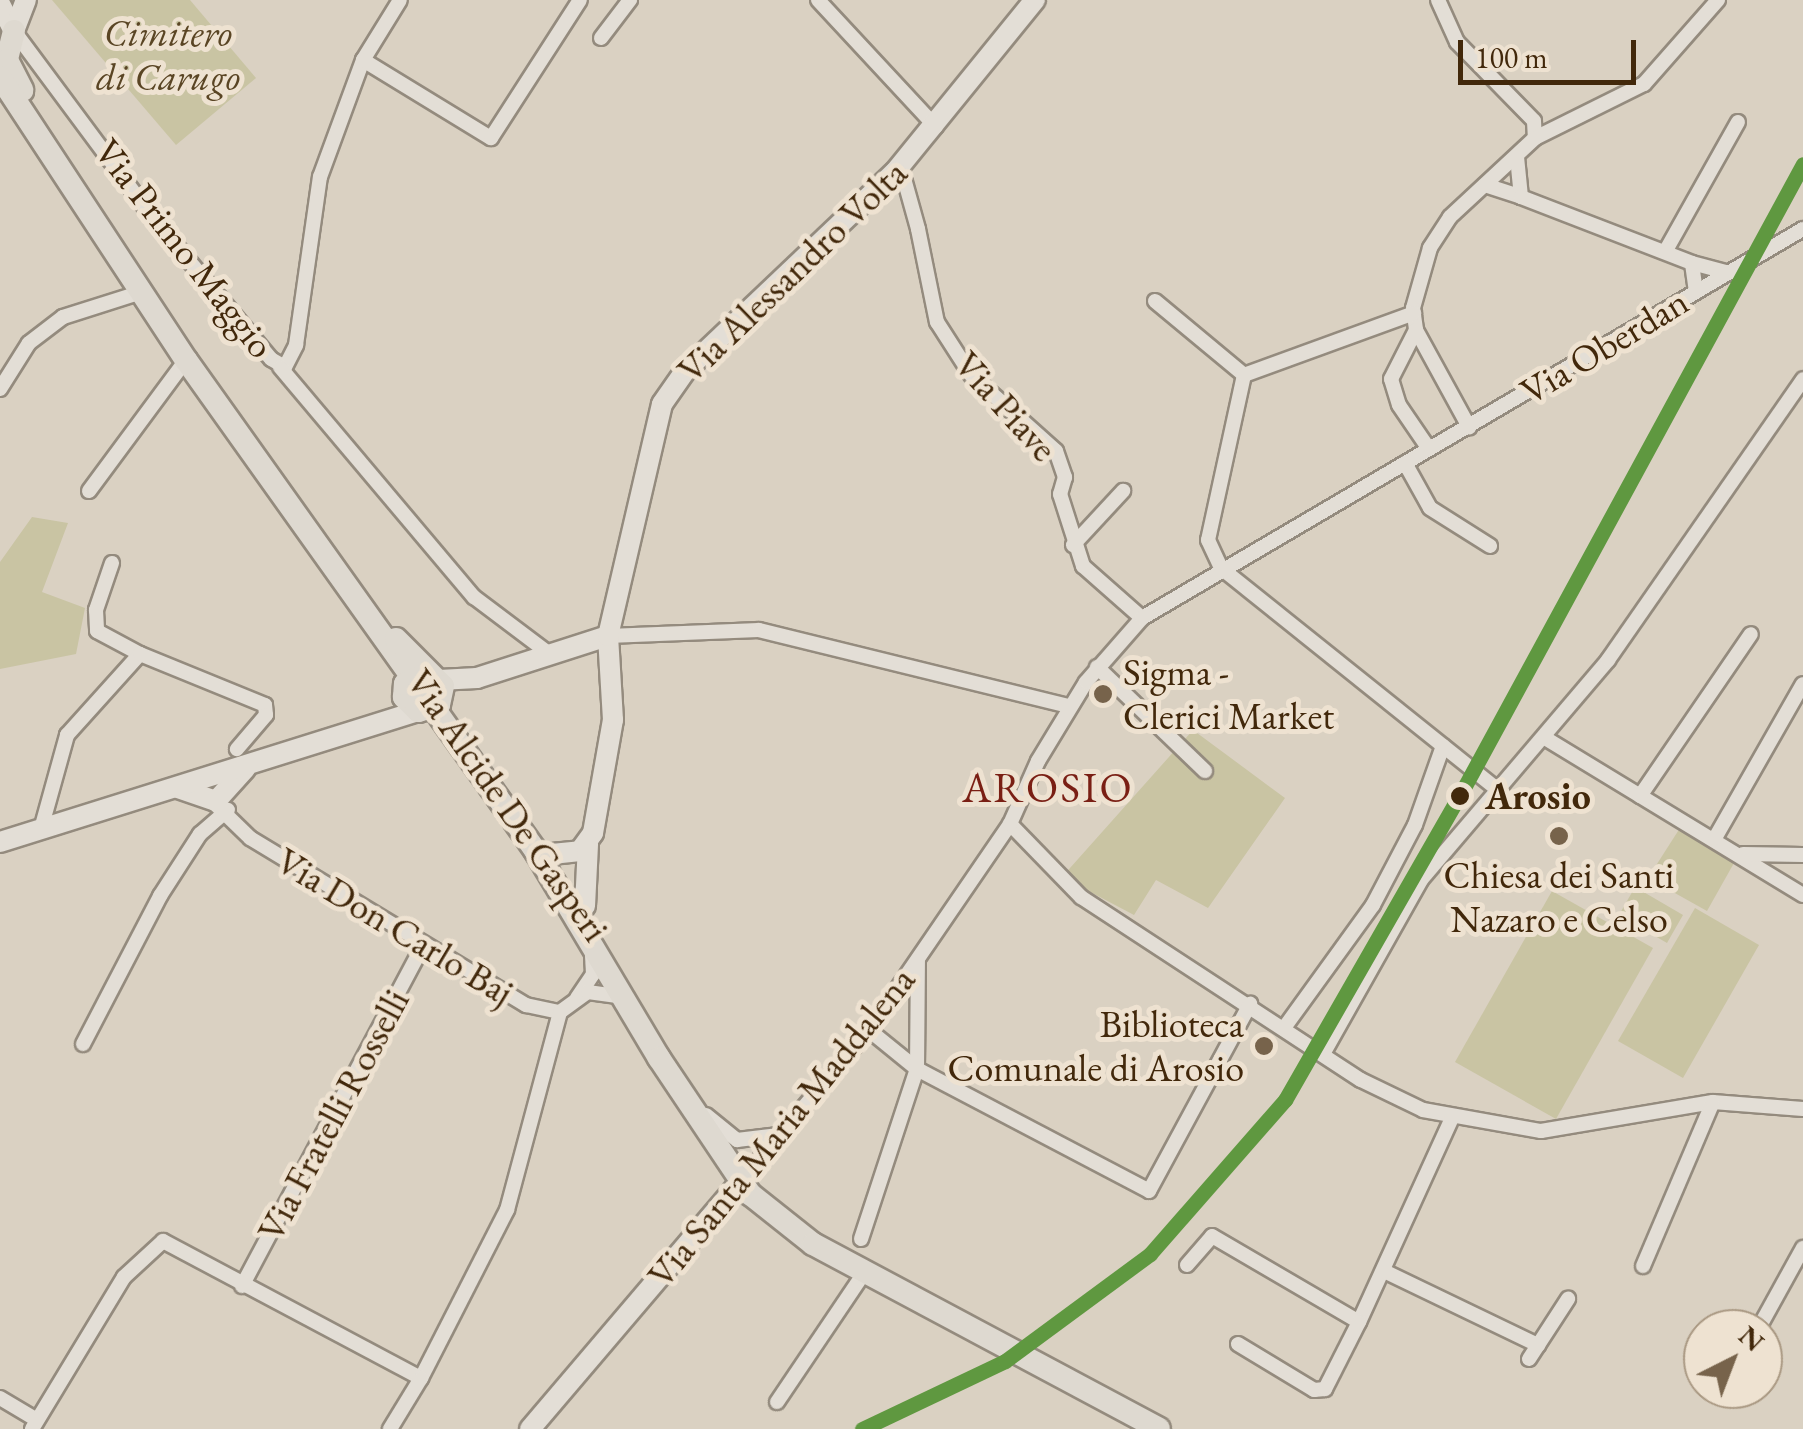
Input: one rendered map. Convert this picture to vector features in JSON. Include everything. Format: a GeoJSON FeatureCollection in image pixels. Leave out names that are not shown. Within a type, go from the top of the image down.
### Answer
{"type":"FeatureCollection","features":[{"type":"Feature","properties":{"kind":"main road"},"geometry":{"type":"LineString","coordinates":[[14,30],[10,70],[37,115],[42,141]]}},
{"type":"Feature","properties":{"kind":"main road"},"geometry":{"type":"LineString","coordinates":[[0,77],[42,141]]}},
{"type":"Feature","properties":{"kind":"main road"},"geometry":{"type":"LineString","coordinates":[[0,104],[42,141]]}},
{"type":"Feature","properties":{"kind":"main road","name":"Via Alcide De Gasperi"},"geometry":{"type":"LineString","coordinates":[[42,141],[186,360],[378,630],[409,689],[457,742],[584,906],[666,1057],[741,1181],[792,1231],[1159,1429]]}},
{"type":"Feature","properties":{"kind":"main road"},"geometry":{"type":"LineString","coordinates":[[378,630],[394,679],[409,689]]}},
{"type":"Feature","properties":{"kind":"main road","name":"Via Alcide De Gasperi"},"geometry":{"type":"LineString","coordinates":[[430,709],[544,852],[623,1003],[666,1057]]}},
{"type":"Feature","properties":{"kind":"street"},"geometry":{"type":"LineString","coordinates":[[9,0],[25,0],[14,30]]}},
{"type":"Feature","properties":{"kind":"street","name":"Via Primo Maggio"},"geometry":{"type":"LineString","coordinates":[[0,3],[14,30],[148,212],[280,367],[295,352],[320,176],[363,60],[400,0]]}},
{"type":"Feature","properties":{"kind":"street"},"geometry":{"type":"LineString","coordinates":[[363,60],[491,138],[580,0]]}},
{"type":"Feature","properties":{"kind":"street"},"geometry":{"type":"LineString","coordinates":[[601,38],[630,0]]}},
{"type":"Feature","properties":{"kind":"street"},"geometry":{"type":"LineString","coordinates":[[818,0],[936,127]]}},
{"type":"Feature","properties":{"kind":"street","name":"Via Alessandro Volta"},"geometry":{"type":"LineString","coordinates":[[584,906],[588,844],[613,720],[608,636],[656,423],[672,388],[896,172],[1035,0]]}},
{"type":"Feature","properties":{"kind":"street"},"geometry":{"type":"LineString","coordinates":[[1438,0],[1457,42],[1528,108],[1535,138]]}},
{"type":"Feature","properties":{"kind":"street"},"geometry":{"type":"LineString","coordinates":[[1469,427],[1416,330],[1414,312],[1430,248],[1450,217],[1535,138],[1644,84],[1718,0]]}},
{"type":"Feature","properties":{"kind":"street"},"geometry":{"type":"LineString","coordinates":[[1665,252],[1738,122]]}},
{"type":"Feature","properties":{"kind":"street"},"geometry":{"type":"LineString","coordinates":[[1517,157],[1521,197]]}},
{"type":"Feature","properties":{"kind":"street","name":"Via Piave"},"geometry":{"type":"LineString","coordinates":[[896,172],[910,198],[937,322],[971,374],[1056,451],[1073,545],[1082,566],[1142,618]]}},
{"type":"Feature","properties":{"kind":"street"},"geometry":{"type":"LineString","coordinates":[[1485,185],[1692,263],[1726,272]]}},
{"type":"Feature","properties":{"kind":"street","name":"Via Oberdan"},"geometry":{"type":"LineString","coordinates":[[1142,618],[1221,568],[1803,229]]}},
{"type":"Feature","properties":{"kind":"street"},"geometry":{"type":"LineString","coordinates":[[1692,263],[1696,292]]}},
{"type":"Feature","properties":{"kind":"street"},"geometry":{"type":"LineString","coordinates":[[0,388],[29,343],[63,317],[142,292]]}},
{"type":"Feature","properties":{"kind":"street"},"geometry":{"type":"LineString","coordinates":[[1155,300],[1244,375]]}},
{"type":"Feature","properties":{"kind":"street"},"geometry":{"type":"LineString","coordinates":[[1244,375],[1414,312]]}},
{"type":"Feature","properties":{"kind":"street"},"geometry":{"type":"LineString","coordinates":[[1416,330],[1391,379],[1399,405],[1429,450]]}},
{"type":"Feature","properties":{"kind":"street"},"geometry":{"type":"LineString","coordinates":[[88,491],[186,360]]}},
{"type":"Feature","properties":{"kind":"street"},"geometry":{"type":"LineString","coordinates":[[280,367],[474,596],[552,656]]}},
{"type":"Feature","properties":{"kind":"street"},"geometry":{"type":"LineString","coordinates":[[1244,375],[1208,540],[1221,568],[1494,787]]}},
{"type":"Feature","properties":{"kind":"street"},"geometry":{"type":"LineString","coordinates":[[1323,1054],[1408,901],[1494,787],[1545,738],[1608,660],[1801,388]]}},
{"type":"Feature","properties":{"kind":"street"},"geometry":{"type":"LineString","coordinates":[[1405,463],[1430,508],[1490,546]]}},
{"type":"Feature","properties":{"kind":"street"},"geometry":{"type":"LineString","coordinates":[[1073,545],[1123,491]]}},
{"type":"Feature","properties":{"kind":"street"},"geometry":{"type":"LineString","coordinates":[[83,1044],[121,969],[200,834],[216,795],[243,758],[266,715],[265,705],[140,654],[98,631],[96,610],[112,563]]}},
{"type":"Feature","properties":{"kind":"street","name":"Via Santa Maria Maddalena"},"geometry":{"type":"LineString","coordinates":[[530,1429],[869,1030],[1010,824],[1070,706],[1097,667],[1142,618]]}},
{"type":"Feature","properties":{"kind":"street"},"geometry":{"type":"LineString","coordinates":[[243,758],[409,689],[476,678],[608,636],[759,630],[1070,706]]}},
{"type":"Feature","properties":{"kind":"street"},"geometry":{"type":"LineString","coordinates":[[1640,796],[1750,634]]}},
{"type":"Feature","properties":{"kind":"street"},"geometry":{"type":"LineString","coordinates":[[41,829],[66,735],[140,654]]}},
{"type":"Feature","properties":{"kind":"street"},"geometry":{"type":"LineString","coordinates":[[1097,667],[1205,771]]}},
{"type":"Feature","properties":{"kind":"street"},"geometry":{"type":"LineString","coordinates":[[1714,838],[1803,684]]}},
{"type":"Feature","properties":{"kind":"street"},"geometry":{"type":"LineString","coordinates":[[409,689],[430,709]]}},
{"type":"Feature","properties":{"kind":"street"},"geometry":{"type":"LineString","coordinates":[[1545,738],[1803,894]]}},
{"type":"Feature","properties":{"kind":"street"},"geometry":{"type":"LineString","coordinates":[[1284,1028],[1373,905],[1415,825],[1443,746]]}},
{"type":"Feature","properties":{"kind":"street"},"geometry":{"type":"LineString","coordinates":[[0,842],[171,787],[216,795]]}},
{"type":"Feature","properties":{"kind":"street","name":"Via Don Carlo Baj"},"geometry":{"type":"LineString","coordinates":[[216,795],[235,825],[526,1005],[560,1012]]}},
{"type":"Feature","properties":{"kind":"street"},"geometry":{"type":"LineString","coordinates":[[1010,824],[1080,897],[1390,1097],[1453,1116],[1541,1131],[1713,1102],[1803,1109]]}},
{"type":"Feature","properties":{"kind":"street"},"geometry":{"type":"LineString","coordinates":[[544,852],[566,856],[588,844]]}},
{"type":"Feature","properties":{"kind":"street","name":"Via Alcide De Gasperi"},"geometry":{"type":"LineString","coordinates":[[544,852],[595,966],[576,998]]}},
{"type":"Feature","properties":{"kind":"street"},"geometry":{"type":"LineString","coordinates":[[1742,854],[1803,855]]}},
{"type":"Feature","properties":{"kind":"street","name":"Via Fratelli Rosselli"},"geometry":{"type":"LineString","coordinates":[[242,1286],[424,944]]}},
{"type":"Feature","properties":{"kind":"street"},"geometry":{"type":"LineString","coordinates":[[861,1238],[917,1069],[918,960]]}},
{"type":"Feature","properties":{"kind":"street"},"geometry":{"type":"LineString","coordinates":[[390,1429],[421,1378],[507,1210],[560,1012],[576,998],[597,990],[623,1003]]}},
{"type":"Feature","properties":{"kind":"street"},"geometry":{"type":"LineString","coordinates":[[869,1030],[917,1069],[1149,1191],[1250,1004]]}},
{"type":"Feature","properties":{"kind":"street"},"geometry":{"type":"LineString","coordinates":[[1643,1266],[1713,1102]]}},
{"type":"Feature","properties":{"kind":"street"},"geometry":{"type":"LineString","coordinates":[[694,1104],[737,1140],[780,1135]]}},
{"type":"Feature","properties":{"kind":"street"},"geometry":{"type":"LineString","coordinates":[[1238,1344],[1314,1390],[1324,1389],[1386,1272],[1453,1116]]}},
{"type":"Feature","properties":{"kind":"street"},"geometry":{"type":"LineString","coordinates":[[1187,1265],[1212,1236],[1359,1322]]}},
{"type":"Feature","properties":{"kind":"street"},"geometry":{"type":"LineString","coordinates":[[0,1398],[34,1425],[124,1277],[163,1241],[421,1378]]}},
{"type":"Feature","properties":{"kind":"street"},"geometry":{"type":"LineString","coordinates":[[1769,1309],[1803,1248]]}},
{"type":"Feature","properties":{"kind":"street"},"geometry":{"type":"LineString","coordinates":[[1386,1272],[1538,1345]]}},
{"type":"Feature","properties":{"kind":"street"},"geometry":{"type":"LineString","coordinates":[[778,1402],[864,1273]]}},
{"type":"Feature","properties":{"kind":"street"},"geometry":{"type":"LineString","coordinates":[[1529,1359],[1568,1299]]}},
{"type":"Feature","properties":{"kind":"green space","name":"Cimitero di Carugo"},"geometry":{"type":"Polygon","coordinates":[[[52,0],[190,0],[256,78],[176,145],[52,0]]]}},
{"type":"Feature","properties":{"kind":"green space"},"geometry":{"type":"Polygon","coordinates":[[[32,517],[68,523],[42,592],[85,608],[76,654],[0,669],[0,562],[32,517]]]}},
{"type":"Feature","properties":{"kind":"green space"},"geometry":{"type":"Polygon","coordinates":[[[1193,730],[1285,798],[1208,908],[1156,880],[1134,915],[1062,877],[1193,730]]]}},
{"type":"Feature","properties":{"kind":"green space"},"geometry":{"type":"Polygon","coordinates":[[[1680,828],[1734,863],[1707,911],[1648,878],[1680,828]]]}},
{"type":"Feature","properties":{"kind":"green space"},"geometry":{"type":"Polygon","coordinates":[[[1635,887],[1683,915],[1667,943],[1619,915],[1635,887]]]}},
{"type":"Feature","properties":{"kind":"green space"},"geometry":{"type":"Polygon","coordinates":[[[1552,891],[1653,948],[1556,1119],[1455,1062],[1552,891]]]}},
{"type":"Feature","properties":{"kind":"green space"},"geometry":{"type":"Polygon","coordinates":[[[1695,908],[1759,945],[1683,1078],[1618,1041],[1695,908]]]}},
{"type":"Feature","properties":{"kind":"transit line"},"geometry":{"type":"LineString","coordinates":[[862,1429],[1005,1361],[1150,1254],[1285,1100],[1460,795],[1803,164]]}},
{"type":"Feature","properties":{"kind":"place","name":"Sigma - Clerici Market"},"geometry":{"type":"Point","coordinates":[1103,694]}},
{"type":"Feature","properties":{"kind":"place","name":"Arosio"},"geometry":{"type":"Point","coordinates":[1460,796]}},
{"type":"Feature","properties":{"kind":"place","name":"Chiesa dei Santi Nazaro e Celso"},"geometry":{"type":"Point","coordinates":[1559,836]}},
{"type":"Feature","properties":{"kind":"place","name":"Biblioteca Comunale di Arosio"},"geometry":{"type":"Point","coordinates":[1264,1046]}},
{"type":"Feature","properties":{"kind":"district","name":"AROSIO"},"geometry":{"type":"Point","coordinates":[1048,788]}}]}
